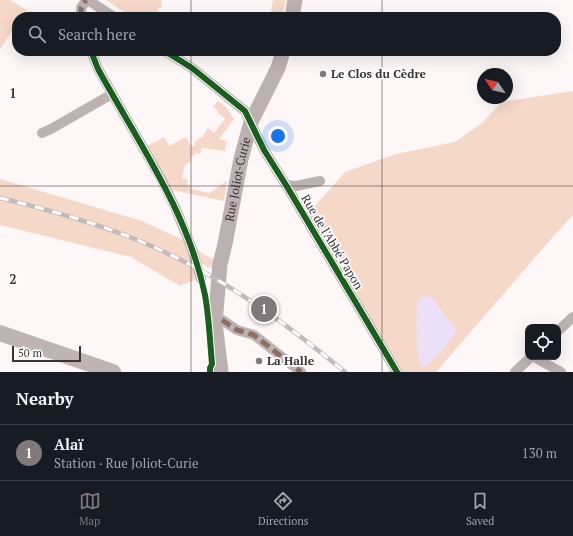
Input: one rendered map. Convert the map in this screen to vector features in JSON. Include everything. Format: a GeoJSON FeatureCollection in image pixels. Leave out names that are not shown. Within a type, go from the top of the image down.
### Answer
{"type":"FeatureCollection","features":[{"type":"Feature","properties":{"kind":"main road"},"geometry":{"type":"LineString","coordinates":[[293,12],[295,0]]}},
{"type":"Feature","properties":{"kind":"main road","name":"Rue Joliot-Curie"},"geometry":{"type":"LineString","coordinates":[[221,372],[215,323],[220,264],[241,155],[251,122],[278,68],[282,56]]}},
{"type":"Feature","properties":{"kind":"main road","name":"Rue Joliot-Curie"},"geometry":{"type":"LineString","coordinates":[[225,244],[226,265],[222,320],[223,336],[231,372]]}},
{"type":"Feature","properties":{"kind":"main road"},"geometry":{"type":"LineString","coordinates":[[0,333],[113,372]]}},
{"type":"Feature","properties":{"kind":"street"},"geometry":{"type":"LineString","coordinates":[[80,12],[81,8],[87,0],[106,12]]}},
{"type":"Feature","properties":{"kind":"street"},"geometry":{"type":"LineString","coordinates":[[93,56],[98,69],[175,206],[192,250],[201,280]]}},
{"type":"Feature","properties":{"kind":"street","name":"Rue de l'Abbé Papon"},"geometry":{"type":"LineString","coordinates":[[173,56],[192,68],[242,108],[251,122],[262,146],[396,372]]}},
{"type":"Feature","properties":{"kind":"street"},"geometry":{"type":"LineString","coordinates":[[42,133],[112,94]]}},
{"type":"Feature","properties":{"kind":"street","name":"Rue de l'Abbé Papon"},"geometry":{"type":"LineString","coordinates":[[286,185],[296,186],[320,181]]}},
{"type":"Feature","properties":{"kind":"street"},"geometry":{"type":"LineString","coordinates":[[561,328],[573,317]]}},
{"type":"Feature","properties":{"kind":"street"},"geometry":{"type":"LineString","coordinates":[[222,320],[237,330],[254,334],[301,372]]}},
{"type":"Feature","properties":{"kind":"street"},"geometry":{"type":"LineString","coordinates":[[515,372],[529,360]]}},
{"type":"Feature","properties":{"kind":"street"},"geometry":{"type":"LineString","coordinates":[[539,360],[561,372]]}},
{"type":"Feature","properties":{"kind":"shaded area"},"geometry":{"type":"Polygon","coordinates":[[[0,0],[10,0],[27,10],[26,12],[12,12],[12,31],[0,49],[0,0]]]}},
{"type":"Feature","properties":{"kind":"shaded area"},"geometry":{"type":"Polygon","coordinates":[[[106,0],[162,0],[161,8],[158,8],[158,12],[124,12],[106,0]]]}},
{"type":"Feature","properties":{"kind":"shaded area"},"geometry":{"type":"Polygon","coordinates":[[[273,0],[286,0],[283,12],[271,12],[273,0]]]}},
{"type":"Feature","properties":{"kind":"shaded area"},"geometry":{"type":"Polygon","coordinates":[[[573,91],[573,215],[436,372],[387,372],[397,366],[307,215],[345,172],[396,154],[455,142],[482,123],[500,104],[513,104],[513,100],[573,91]]]}},
{"type":"Feature","properties":{"kind":"shaded area"},"geometry":{"type":"Polygon","coordinates":[[[218,101],[227,108],[234,119],[219,139],[227,141],[225,151],[202,148],[200,154],[196,153],[191,158],[191,161],[185,165],[182,178],[188,180],[187,184],[192,189],[209,193],[227,181],[224,201],[172,190],[146,147],[164,137],[169,146],[186,137],[191,146],[195,146],[195,141],[204,136],[203,135],[208,128],[214,133],[225,119],[217,112],[218,110],[213,107],[218,101]]]}},
{"type":"Feature","properties":{"kind":"shaded area"},"geometry":{"type":"Polygon","coordinates":[[[0,179],[142,221],[183,240],[197,279],[180,286],[131,257],[0,225],[0,179]]]}},
{"type":"Feature","properties":{"kind":"shaded area"},"geometry":{"type":"Polygon","coordinates":[[[197,250],[216,261],[215,270],[200,263],[197,250]]]}},
{"type":"Feature","properties":{"kind":"shaded area"},"geometry":{"type":"Polygon","coordinates":[[[423,296],[432,297],[456,330],[450,341],[441,352],[422,368],[417,347],[417,301],[423,296]]]}},
{"type":"Feature","properties":{"kind":"railway"},"geometry":{"type":"LineString","coordinates":[[0,198],[100,226],[120,233],[184,261],[256,304],[345,372]]}},
{"type":"Feature","properties":{"kind":"marked path"},"geometry":{"type":"LineString","coordinates":[[81,12],[81,8],[86,0]]}},
{"type":"Feature","properties":{"kind":"marked path"},"geometry":{"type":"LineString","coordinates":[[222,320],[237,330],[254,335],[301,372]]}},
{"type":"Feature","properties":{"kind":"cycle path"},"geometry":{"type":"LineString","coordinates":[[93,56],[98,69],[160,178],[187,235],[197,264],[205,295],[212,364],[210,372]]}},
{"type":"Feature","properties":{"kind":"cycle path"},"geometry":{"type":"LineString","coordinates":[[173,56],[192,68],[245,111],[264,150],[397,372]]}},
{"type":"Feature","properties":{"kind":"place","name":"Le Clos du Cèdre"},"geometry":{"type":"Point","coordinates":[323,74]}},
{"type":"Feature","properties":{"kind":"place","name":"Alaï"},"geometry":{"type":"Point","coordinates":[264,309]}},
{"type":"Feature","properties":{"kind":"place","name":"La Halle"},"geometry":{"type":"Point","coordinates":[259,361]}}]}
